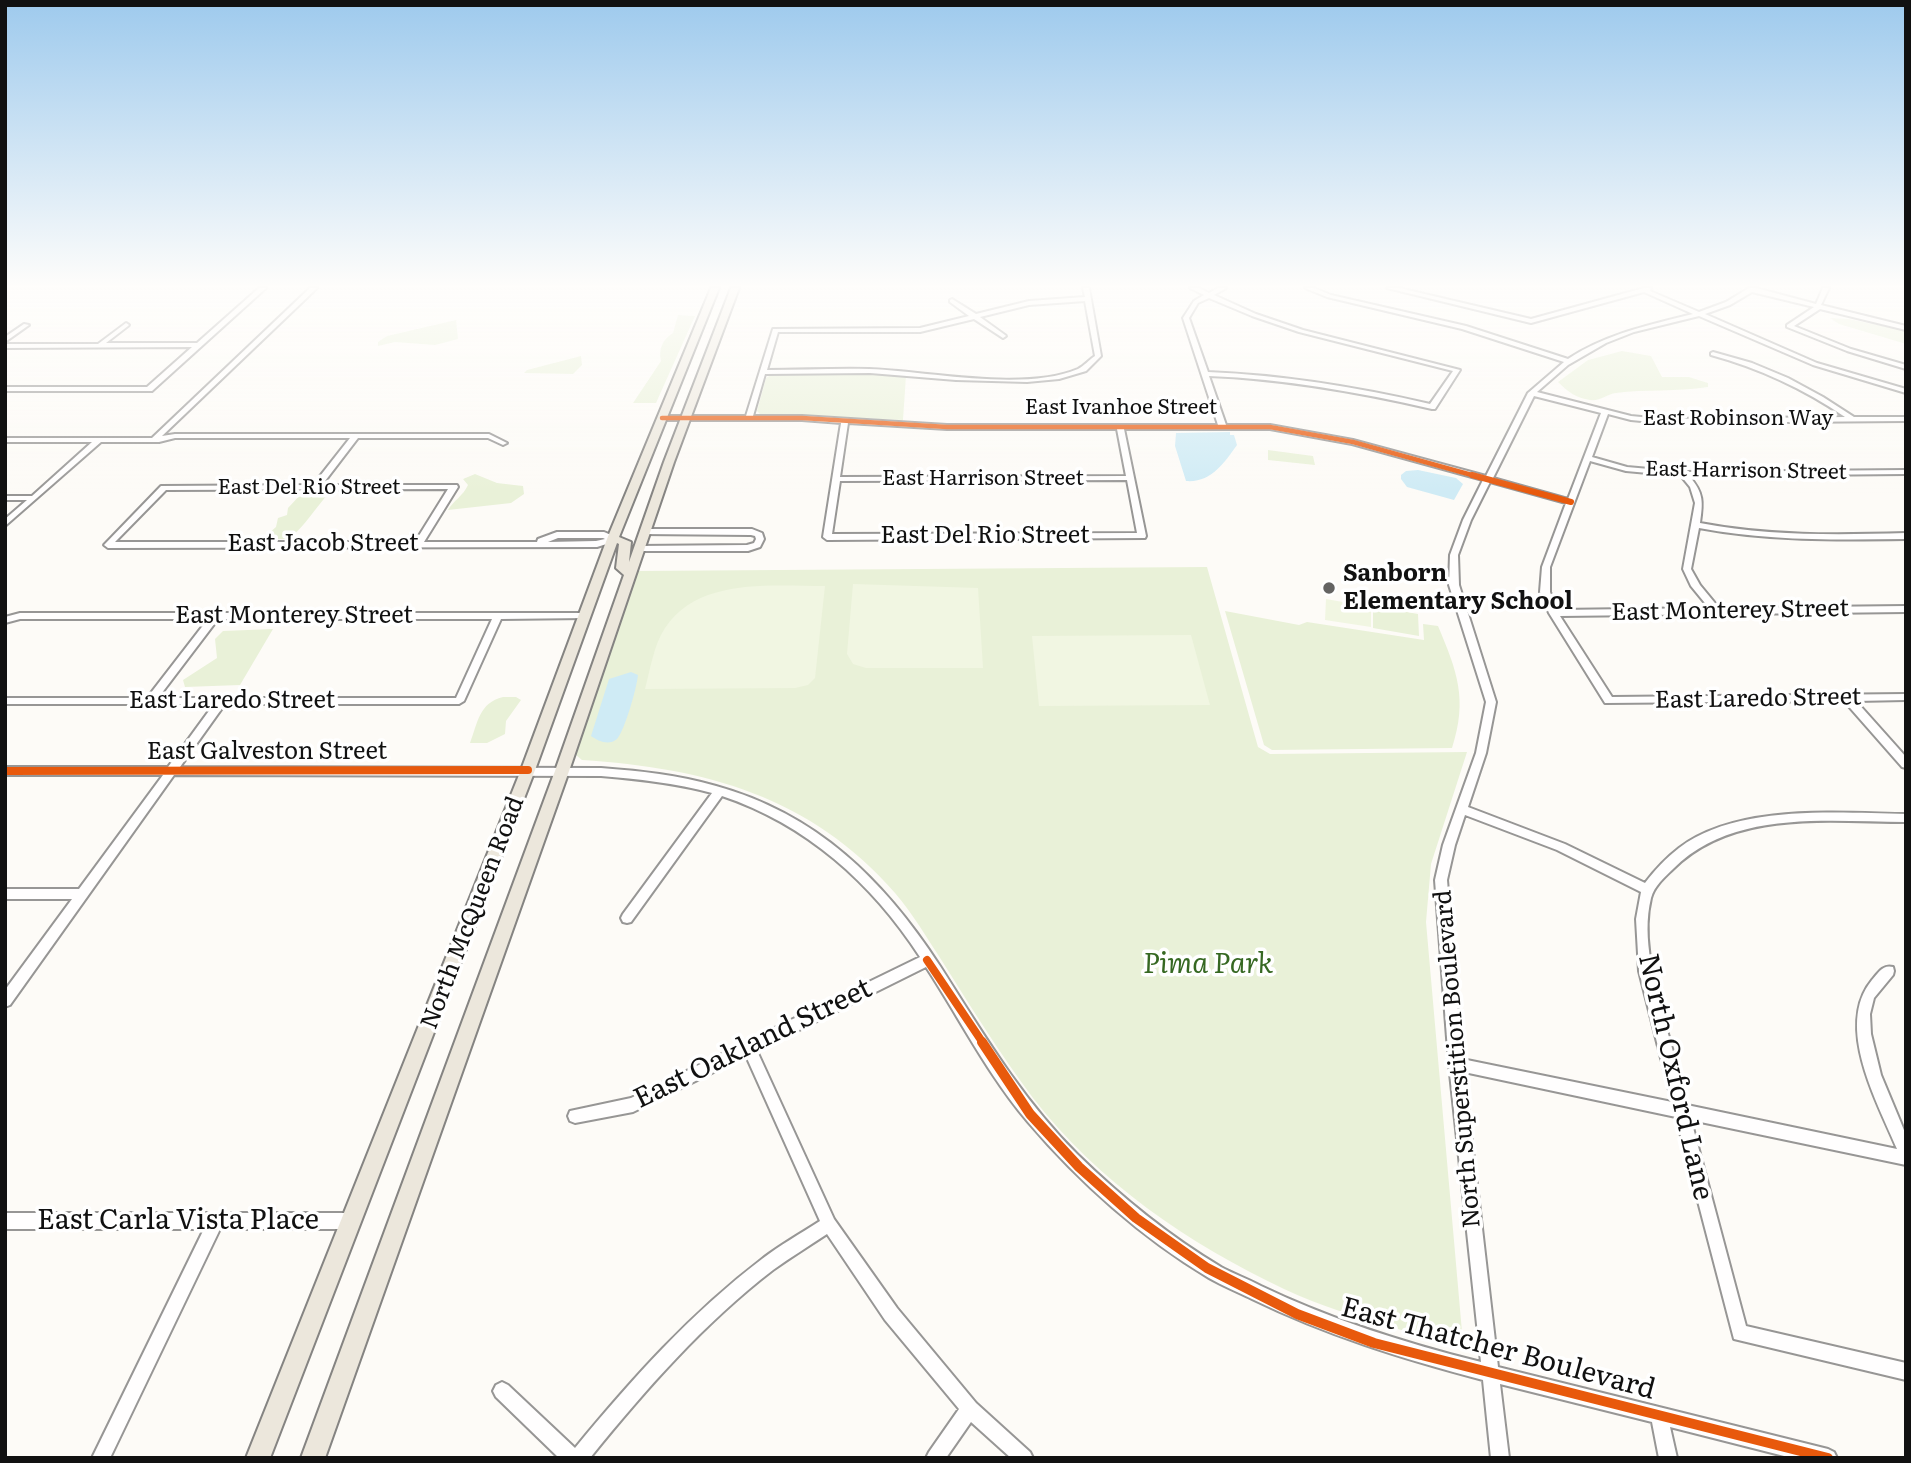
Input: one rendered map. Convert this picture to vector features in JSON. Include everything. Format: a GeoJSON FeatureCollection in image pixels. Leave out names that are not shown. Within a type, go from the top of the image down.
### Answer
{"type":"FeatureCollection","features":[{"type":"Feature","properties":{"kind":"main road","name":"North McQueen Road"},"geometry":{"type":"LineString","coordinates":[[258,1458],[528,770],[613,539],[687,356]]}},
{"type":"Feature","properties":{"kind":"main road","name":"North McQueen Road"},"geometry":{"type":"LineString","coordinates":[[313,1458],[562,771],[629,573],[708,356]]}},
{"type":"Feature","properties":{"kind":"main road"},"geometry":{"type":"LineString","coordinates":[[613,539],[625,542],[622,568],[629,573]]}},
{"type":"Feature","properties":{"kind":"street"},"geometry":{"type":"LineString","coordinates":[[5,389],[149,389],[185,356]]}},
{"type":"Feature","properties":{"kind":"street"},"geometry":{"type":"LineString","coordinates":[[154,440],[242,356]]}},
{"type":"Feature","properties":{"kind":"street"},"geometry":{"type":"LineString","coordinates":[[749,418],[767,356]]}},
{"type":"Feature","properties":{"kind":"street"},"geometry":{"type":"LineString","coordinates":[[763,372],[871,371],[1046,380],[1084,370],[1098,356]]}},
{"type":"Feature","properties":{"kind":"street"},"geometry":{"type":"LineString","coordinates":[[1199,356],[1222,425]]}},
{"type":"Feature","properties":{"kind":"street"},"geometry":{"type":"LineString","coordinates":[[1205,374],[1259,375],[1319,382],[1432,407],[1457,370],[1402,356]]}},
{"type":"Feature","properties":{"kind":"street"},"geometry":{"type":"LineString","coordinates":[[1554,356],[1567,361]]}},
{"type":"Feature","properties":{"kind":"street","name":"North Superstition Boulevard"},"geometry":{"type":"LineString","coordinates":[[1500,1458],[1456,1064],[1441,880],[1481,753],[1491,702],[1454,585],[1453,564],[1457,544],[1532,393],[1567,361],[1577,356]]}},
{"type":"Feature","properties":{"kind":"street"},"geometry":{"type":"LineString","coordinates":[[1724,356],[1811,393],[1852,419]]}},
{"type":"Feature","properties":{"kind":"street"},"geometry":{"type":"LineString","coordinates":[[1797,356],[1906,391]]}},
{"type":"Feature","properties":{"kind":"street"},"geometry":{"type":"LineString","coordinates":[[1868,356],[1906,367]]}},
{"type":"Feature","properties":{"kind":"street","name":"East Robinson Way"},"geometry":{"type":"LineString","coordinates":[[1532,393],[1605,412],[1662,421],[1906,419]]}},
{"type":"Feature","properties":{"kind":"street"},"geometry":{"type":"LineString","coordinates":[[1554,613],[1545,592],[1546,567],[1605,412]]}},
{"type":"Feature","properties":{"kind":"street","name":"East Ivanhoe Street"},"geometry":{"type":"LineString","coordinates":[[662,418],[749,418],[947,426],[1270,427],[1313,433],[1571,502]]}},
{"type":"Feature","properties":{"kind":"street"},"geometry":{"type":"LineString","coordinates":[[835,480],[845,421]]}},
{"type":"Feature","properties":{"kind":"street"},"geometry":{"type":"LineString","coordinates":[[1120,426],[1131,478]]}},
{"type":"Feature","properties":{"kind":"street"},"geometry":{"type":"LineString","coordinates":[[315,488],[356,436]]}},
{"type":"Feature","properties":{"kind":"street"},"geometry":{"type":"LineString","coordinates":[[5,440],[204,442],[224,437],[489,436],[503,443]]}},
{"type":"Feature","properties":{"kind":"street"},"geometry":{"type":"LineString","coordinates":[[5,524],[99,440]]}},
{"type":"Feature","properties":{"kind":"street","name":"East Harrison Street"},"geometry":{"type":"LineString","coordinates":[[1588,458],[1626,469],[1683,474],[1906,472]]}},
{"type":"Feature","properties":{"kind":"street"},"geometry":{"type":"LineString","coordinates":[[1683,474],[1694,487],[1699,503],[1687,569],[1696,586],[1716,611]]}},
{"type":"Feature","properties":{"kind":"street","name":"East Harrison Street"},"geometry":{"type":"LineString","coordinates":[[835,480],[1131,478]]}},
{"type":"Feature","properties":{"kind":"street","name":"East Del Rio Street"},"geometry":{"type":"LineString","coordinates":[[835,480],[827,537],[1142,536],[1131,478]]}},
{"type":"Feature","properties":{"kind":"street","name":"East Del Rio Street"},"geometry":{"type":"LineString","coordinates":[[108,545],[164,488],[454,487],[418,544]]}},
{"type":"Feature","properties":{"kind":"street"},"geometry":{"type":"LineString","coordinates":[[5,498],[34,498]]}},
{"type":"Feature","properties":{"kind":"street"},"geometry":{"type":"LineString","coordinates":[[1696,525],[1734,534],[1769,537],[1906,536]]}},
{"type":"Feature","properties":{"kind":"street"},"geometry":{"type":"LineString","coordinates":[[638,549],[748,548],[757,545],[760,539],[752,532],[644,532]]}},
{"type":"Feature","properties":{"kind":"street","name":"East Jacob Street"},"geometry":{"type":"LineString","coordinates":[[108,545],[537,542],[597,544],[613,539]]}},
{"type":"Feature","properties":{"kind":"street","name":"East Monterey Street"},"geometry":{"type":"LineString","coordinates":[[1554,613],[1906,609]]}},
{"type":"Feature","properties":{"kind":"street","name":"East Laredo Street"},"geometry":{"type":"LineString","coordinates":[[1554,613],[1609,701],[1906,697]]}},
{"type":"Feature","properties":{"kind":"street"},"geometry":{"type":"LineString","coordinates":[[150,701],[215,616]]}},
{"type":"Feature","properties":{"kind":"street","name":"East Laredo Street"},"geometry":{"type":"LineString","coordinates":[[5,701],[459,701],[498,616]]}},
{"type":"Feature","properties":{"kind":"street","name":"East Monterey Street"},"geometry":{"type":"LineString","coordinates":[[5,620],[20,617],[584,616]]}},
{"type":"Feature","properties":{"kind":"street"},"geometry":{"type":"LineString","coordinates":[[1846,697],[1906,764]]}},
{"type":"Feature","properties":{"kind":"street"},"geometry":{"type":"LineString","coordinates":[[5,1001],[223,700]]}},
{"type":"Feature","properties":{"kind":"street","name":"East Thatcher Boulevard"},"geometry":{"type":"LineString","coordinates":[[528,770],[652,776],[719,791],[795,825],[839,856],[877,891],[902,921],[1030,1114],[1079,1167],[1136,1218],[1207,1268],[1297,1314],[1374,1343],[1828,1458]]}},
{"type":"Feature","properties":{"kind":"street","name":"East Galveston Street"},"geometry":{"type":"LineString","coordinates":[[5,771],[528,770]]}},
{"type":"Feature","properties":{"kind":"street"},"geometry":{"type":"LineString","coordinates":[[627,918],[719,791]]}},
{"type":"Feature","properties":{"kind":"street"},"geometry":{"type":"LineString","coordinates":[[1462,809],[1561,848],[1647,890],[1668,863],[1692,843],[1726,828],[1764,821],[1906,818]]}},
{"type":"Feature","properties":{"kind":"street","name":"North Oxford Lane"},"geometry":{"type":"LineString","coordinates":[[1647,890],[1643,926],[1645,971],[1740,1333],[1906,1372]]}},
{"type":"Feature","properties":{"kind":"street"},"geometry":{"type":"LineString","coordinates":[[5,894],[82,894]]}},
{"type":"Feature","properties":{"kind":"street","name":"East Oakland Street"},"geometry":{"type":"LineString","coordinates":[[575,1116],[633,1105],[927,960]]}},
{"type":"Feature","properties":{"kind":"street"},"geometry":{"type":"LineString","coordinates":[[1888,971],[1868,996],[1863,1028],[1869,1061],[1906,1152]]}},
{"type":"Feature","properties":{"kind":"street"},"geometry":{"type":"LineString","coordinates":[[749,1048],[829,1224],[891,1314],[970,1409],[1024,1458]]}},
{"type":"Feature","properties":{"kind":"street"},"geometry":{"type":"LineString","coordinates":[[1456,1064],[1906,1158]]}},
{"type":"Feature","properties":{"kind":"street","name":"East Carla Vista Place"},"geometry":{"type":"LineString","coordinates":[[5,1221],[351,1222]]}},
{"type":"Feature","properties":{"kind":"street"},"geometry":{"type":"LineString","coordinates":[[101,1458],[216,1221]]}},
{"type":"Feature","properties":{"kind":"street"},"geometry":{"type":"LineString","coordinates":[[578,1458],[631,1393],[696,1326],[767,1265],[829,1224]]}},
{"type":"Feature","properties":{"kind":"street"},"geometry":{"type":"LineString","coordinates":[[502,1391],[572,1458]]}},
{"type":"Feature","properties":{"kind":"street"},"geometry":{"type":"LineString","coordinates":[[935,1458],[970,1409]]}},
{"type":"Feature","properties":{"kind":"street"},"geometry":{"type":"LineString","coordinates":[[1659,1415],[1668,1458]]}},
{"type":"Feature","properties":{"kind":"green space"},"geometry":{"type":"Polygon","coordinates":[[[581,356],[582,365],[573,374],[524,373],[581,356]]]}},
{"type":"Feature","properties":{"kind":"green space"},"geometry":{"type":"Polygon","coordinates":[[[660,356],[677,356],[656,403],[633,403],[661,361],[660,356]]]}},
{"type":"Feature","properties":{"kind":"green space"},"geometry":{"type":"Polygon","coordinates":[[[1602,356],[1651,356],[1662,377],[1689,377],[1708,383],[1708,387],[1616,393],[1600,399],[1585,399],[1569,392],[1558,382],[1588,360],[1602,356]]]}},
{"type":"Feature","properties":{"kind":"green space"},"geometry":{"type":"Polygon","coordinates":[[[771,375],[906,376],[903,420],[760,414],[757,411],[766,378],[771,375]]]}},
{"type":"Feature","properties":{"kind":"green space"},"geometry":{"type":"Polygon","coordinates":[[[1268,450],[1313,456],[1315,465],[1268,460],[1268,450]]]}},
{"type":"Feature","properties":{"kind":"green space"},"geometry":{"type":"Polygon","coordinates":[[[475,474],[497,483],[523,486],[524,494],[511,503],[448,510],[468,485],[463,479],[475,474]]]}},
{"type":"Feature","properties":{"kind":"green space"},"geometry":{"type":"Polygon","coordinates":[[[330,492],[289,539],[262,539],[276,527],[278,518],[287,515],[288,508],[302,493],[330,492]]]}},
{"type":"Feature","properties":{"kind":"green space","name":"Pima Park"},"geometry":{"type":"Polygon","coordinates":[[[1207,567],[1258,747],[1270,754],[1467,752],[1431,864],[1426,922],[1462,1332],[1451,1340],[1424,1336],[1369,1320],[1284,1289],[1180,1231],[1116,1183],[1086,1157],[1033,1098],[902,901],[862,860],[828,832],[791,810],[753,793],[713,780],[627,764],[582,760],[576,755],[635,571],[1207,567]]]}},
{"type":"Feature","properties":{"kind":"green space"},"geometry":{"type":"Polygon","coordinates":[[[853,584],[978,588],[983,668],[866,668],[853,664],[847,654],[853,584]]]}},
{"type":"Feature","properties":{"kind":"green space"},"geometry":{"type":"Polygon","coordinates":[[[825,586],[815,678],[808,685],[795,688],[645,689],[661,634],[679,612],[697,600],[716,592],[738,588],[825,586]]]}},
{"type":"Feature","properties":{"kind":"green space"},"geometry":{"type":"Polygon","coordinates":[[[1326,599],[1371,607],[1371,627],[1325,620],[1326,599]]]}},
{"type":"Feature","properties":{"kind":"green space"},"geometry":{"type":"Polygon","coordinates":[[[1373,606],[1418,614],[1419,636],[1373,628],[1373,606]]]}},
{"type":"Feature","properties":{"kind":"green space"},"geometry":{"type":"Polygon","coordinates":[[[1225,611],[1299,625],[1307,622],[1424,640],[1423,624],[1438,626],[1455,671],[1460,700],[1457,731],[1452,748],[1272,750],[1264,745],[1225,611]]]}},
{"type":"Feature","properties":{"kind":"green space"},"geometry":{"type":"Polygon","coordinates":[[[273,629],[240,685],[185,687],[183,680],[217,658],[215,639],[223,631],[273,629]]]}},
{"type":"Feature","properties":{"kind":"green space"},"geometry":{"type":"Polygon","coordinates":[[[1191,635],[1210,705],[1039,706],[1032,636],[1191,635]]]}},
{"type":"Feature","properties":{"kind":"green space"},"geometry":{"type":"Polygon","coordinates":[[[503,697],[516,697],[521,700],[506,721],[505,734],[487,743],[470,743],[484,709],[503,697]]]}},
{"type":"Feature","properties":{"kind":"water"},"geometry":{"type":"Polygon","coordinates":[[[1230,432],[1237,445],[1222,465],[1203,479],[1186,481],[1175,446],[1176,433],[1230,432]]]}},
{"type":"Feature","properties":{"kind":"water"},"geometry":{"type":"Polygon","coordinates":[[[1418,470],[1456,478],[1463,484],[1454,500],[1407,487],[1401,475],[1406,471],[1418,470]]]}},
{"type":"Feature","properties":{"kind":"water"},"geometry":{"type":"Polygon","coordinates":[[[631,672],[638,675],[624,727],[617,739],[611,742],[597,740],[591,736],[609,679],[631,672]]]}},
{"type":"Feature","properties":{"kind":"cycle path"},"geometry":{"type":"LineString","coordinates":[[662,418],[802,418],[947,427],[1270,427],[1353,442],[1571,502]]}},
{"type":"Feature","properties":{"kind":"cycle path"},"geometry":{"type":"LineString","coordinates":[[5,771],[528,770]]}},
{"type":"Feature","properties":{"kind":"cycle path"},"geometry":{"type":"LineString","coordinates":[[927,960],[1030,1114],[1079,1167],[1136,1218],[1207,1268],[1297,1314],[1374,1343],[1828,1458]]}},
{"type":"Feature","properties":{"kind":"place","name":"Sanborn Elementary School"},"geometry":{"type":"Point","coordinates":[1329,588]}}]}
